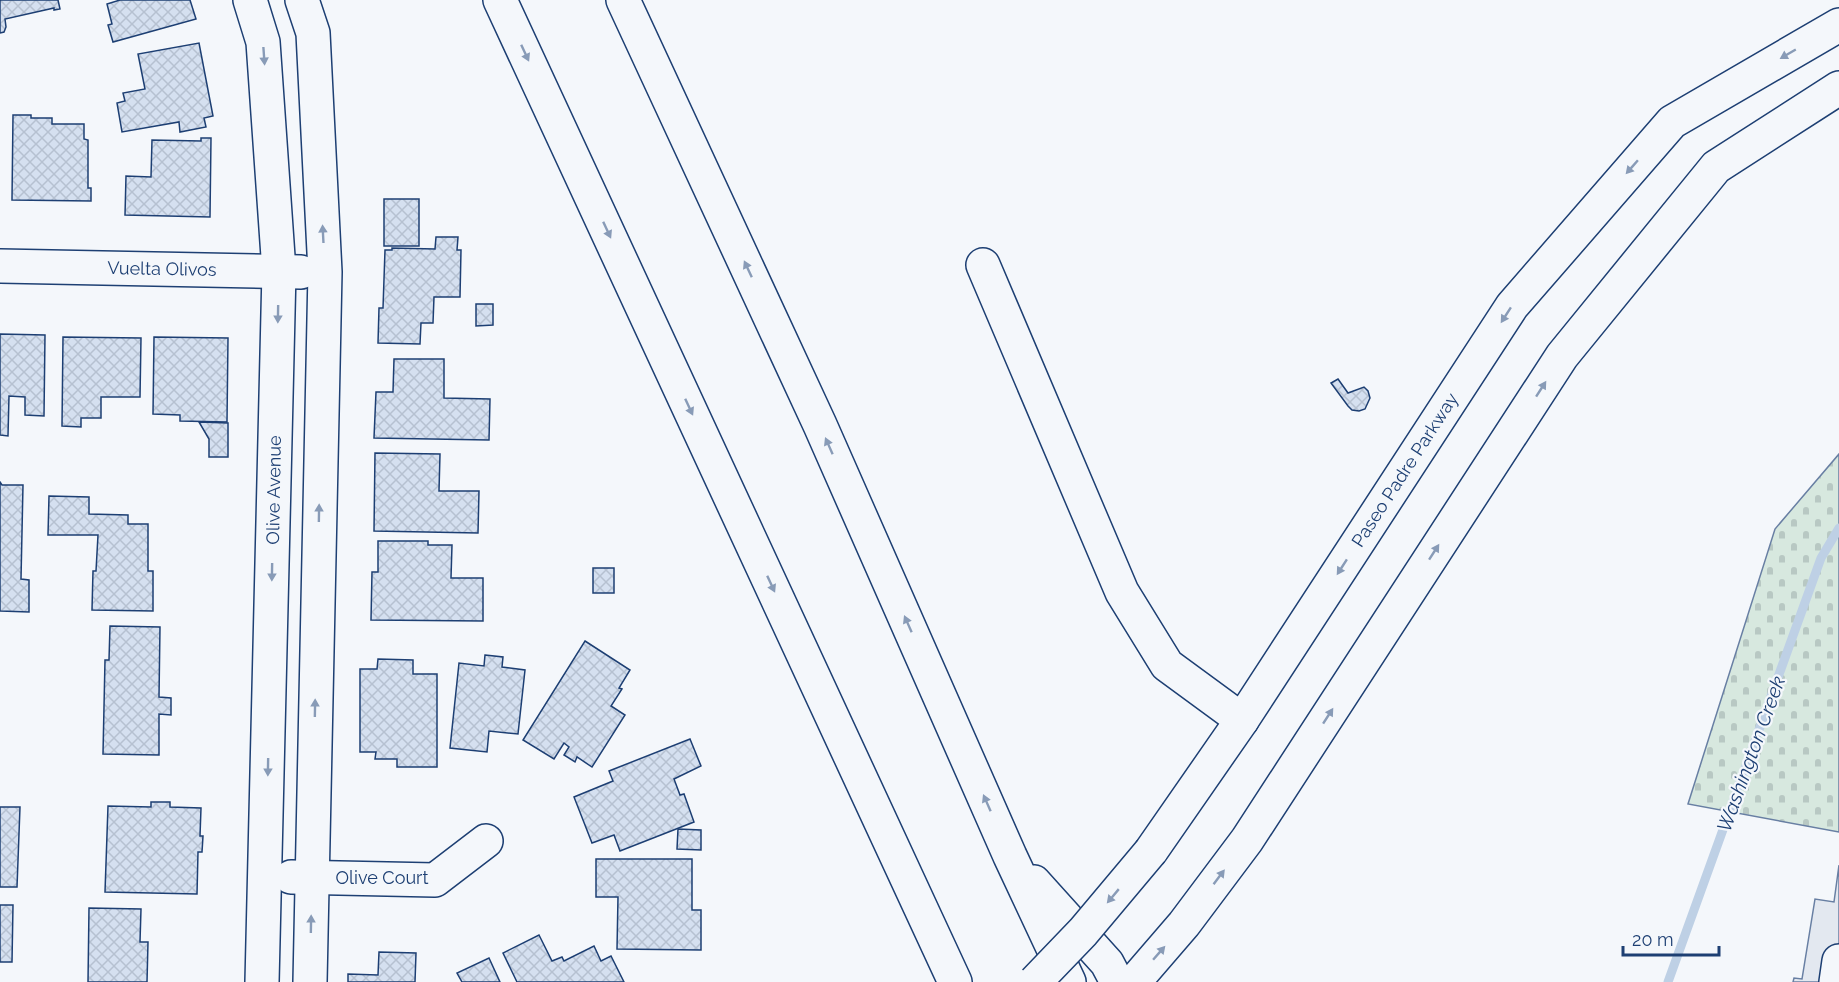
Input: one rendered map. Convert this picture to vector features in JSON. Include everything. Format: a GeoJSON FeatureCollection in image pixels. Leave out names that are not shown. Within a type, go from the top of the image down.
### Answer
{"type":"FeatureCollection","features":[{"type":"Feature","properties":{"kind":"main road","name":"Olive Avenue"},"geometry":{"type":"LineString","coordinates":[[250,0],[263,42],[279,271],[262,982]]}},
{"type":"Feature","properties":{"kind":"main road"},"geometry":{"type":"LineString","coordinates":[[302,0],[313,33],[325,272],[309,982]]}},
{"type":"Feature","properties":{"kind":"main road"},"geometry":{"type":"LineString","coordinates":[[500,0],[955,982]]}},
{"type":"Feature","properties":{"kind":"main road"},"geometry":{"type":"LineString","coordinates":[[623,0],[820,425],[1010,856],[1069,982]]}},
{"type":"Feature","properties":{"kind":"main road","name":"Paseo Padre Parkway"},"geometry":{"type":"LineString","coordinates":[[1035,982],[1083,932],[1151,851],[1242,720],[1512,306],[1672,122],[1839,25]]}},
{"type":"Feature","properties":{"kind":"main road"},"geometry":{"type":"LineString","coordinates":[[1134,982],[1184,924],[1247,840],[1562,356],[1716,167],[1839,88]]}},
{"type":"Feature","properties":{"kind":"main road","name":"Vuelta Olivos"},"geometry":{"type":"LineString","coordinates":[[0,266],[325,272]]}},
{"type":"Feature","properties":{"kind":"main road"},"geometry":{"type":"LineString","coordinates":[[983,266],[1122,592],[1167,665],[1242,720]]}},
{"type":"Feature","properties":{"kind":"main road","name":"Olive Court"},"geometry":{"type":"LineString","coordinates":[[265,877],[435,880],[486,841]]}},
{"type":"Feature","properties":{"kind":"main road"},"geometry":{"type":"LineString","coordinates":[[1010,856],[1107,963],[1117,982]]}},
{"type":"Feature","properties":{"kind":"main road"},"geometry":{"type":"LineString","coordinates":[[1836,982],[1839,961]]}},
{"type":"Feature","properties":{"kind":"green space"},"geometry":{"type":"Polygon","coordinates":[[[1839,454],[1839,832],[1688,804],[1775,529],[1839,454]]]}},
{"type":"Feature","properties":{"kind":"shaded area"},"geometry":{"type":"Polygon","coordinates":[[[1839,865],[1839,982],[1793,982],[1794,978],[1802,979],[1815,899],[1834,902],[1839,865]]]}},
{"type":"Feature","properties":{"kind":"building"},"geometry":{"type":"Polygon","coordinates":[[[0,0],[58,0],[60,9],[54,10],[54,8],[5,19],[6,27],[4,32],[0,33],[0,0]]]}},
{"type":"Feature","properties":{"kind":"building"},"geometry":{"type":"Polygon","coordinates":[[[120,0],[190,0],[196,19],[113,42],[108,25],[112,24],[107,4],[120,0]]]}},
{"type":"Feature","properties":{"kind":"building"},"geometry":{"type":"Polygon","coordinates":[[[199,43],[213,116],[204,118],[206,127],[180,132],[179,122],[122,132],[117,103],[125,101],[123,93],[145,89],[138,54],[199,43]]]}},
{"type":"Feature","properties":{"kind":"building"},"geometry":{"type":"Polygon","coordinates":[[[13,115],[52,118],[52,124],[84,124],[84,139],[88,140],[88,188],[91,188],[91,201],[12,200],[13,115]]]}},
{"type":"Feature","properties":{"kind":"building"},"geometry":{"type":"Polygon","coordinates":[[[201,138],[211,138],[210,217],[125,215],[126,176],[151,177],[152,140],[201,141],[201,138]]]}},
{"type":"Feature","properties":{"kind":"building"},"geometry":{"type":"Polygon","coordinates":[[[384,199],[419,199],[419,246],[384,246],[384,199]]]}},
{"type":"Feature","properties":{"kind":"building"},"geometry":{"type":"Polygon","coordinates":[[[436,237],[458,237],[457,250],[461,250],[460,297],[434,297],[433,323],[421,323],[420,344],[378,343],[379,308],[383,308],[385,250],[392,250],[392,248],[435,249],[436,237]]]}},
{"type":"Feature","properties":{"kind":"building"},"geometry":{"type":"Polygon","coordinates":[[[476,304],[493,304],[493,325],[476,326],[476,304]]]}},
{"type":"Feature","properties":{"kind":"building"},"geometry":{"type":"Polygon","coordinates":[[[0,334],[45,335],[44,416],[25,415],[25,397],[9,396],[8,436],[0,435],[0,334]]]}},
{"type":"Feature","properties":{"kind":"building"},"geometry":{"type":"Polygon","coordinates":[[[63,337],[141,338],[140,397],[101,397],[101,418],[81,418],[81,427],[62,426],[63,337]]]}},
{"type":"Feature","properties":{"kind":"building"},"geometry":{"type":"Polygon","coordinates":[[[154,337],[228,338],[227,422],[180,421],[180,415],[153,414],[154,337]]]}},
{"type":"Feature","properties":{"kind":"building"},"geometry":{"type":"Polygon","coordinates":[[[394,359],[444,359],[444,398],[490,399],[489,440],[374,438],[376,392],[393,392],[394,359]]]}},
{"type":"Feature","properties":{"kind":"building"},"geometry":{"type":"Polygon","coordinates":[[[1338,379],[1348,393],[1364,387],[1368,391],[1370,398],[1365,409],[1352,410],[1348,406],[1331,383],[1338,379]]]}},
{"type":"Feature","properties":{"kind":"building"},"geometry":{"type":"Polygon","coordinates":[[[199,422],[228,423],[228,457],[209,457],[209,439],[199,422]]]}},
{"type":"Feature","properties":{"kind":"building"},"geometry":{"type":"Polygon","coordinates":[[[375,453],[440,454],[439,491],[479,491],[478,533],[374,531],[375,453]]]}},
{"type":"Feature","properties":{"kind":"building"},"geometry":{"type":"Polygon","coordinates":[[[0,482],[2,485],[23,485],[21,579],[29,580],[29,612],[0,611],[0,482]]]}},
{"type":"Feature","properties":{"kind":"building"},"geometry":{"type":"Polygon","coordinates":[[[49,496],[89,497],[89,514],[128,515],[128,524],[148,524],[148,571],[153,571],[153,611],[92,610],[93,571],[96,571],[98,535],[48,535],[49,496]]]}},
{"type":"Feature","properties":{"kind":"building"},"geometry":{"type":"Polygon","coordinates":[[[378,541],[428,541],[428,545],[452,545],[451,578],[483,578],[483,621],[371,620],[372,572],[378,572],[378,541]]]}},
{"type":"Feature","properties":{"kind":"building"},"geometry":{"type":"Polygon","coordinates":[[[593,568],[614,568],[614,593],[593,593],[593,568]]]}},
{"type":"Feature","properties":{"kind":"building"},"geometry":{"type":"Polygon","coordinates":[[[110,626],[160,627],[159,697],[171,698],[171,715],[159,714],[159,755],[103,754],[105,660],[109,660],[110,626]]]}},
{"type":"Feature","properties":{"kind":"building"},"geometry":{"type":"Polygon","coordinates":[[[585,641],[630,670],[611,706],[625,715],[592,767],[577,757],[575,762],[564,755],[569,747],[564,743],[554,759],[523,740],[585,641]]]}},
{"type":"Feature","properties":{"kind":"building"},"geometry":{"type":"Polygon","coordinates":[[[485,655],[503,657],[502,667],[525,670],[518,734],[489,731],[487,752],[450,748],[459,663],[484,666],[485,655]]]}},
{"type":"Feature","properties":{"kind":"building"},"geometry":{"type":"Polygon","coordinates":[[[378,659],[413,660],[413,674],[437,674],[437,767],[397,767],[397,759],[375,759],[376,752],[360,752],[360,669],[377,669],[378,659]]]}},
{"type":"Feature","properties":{"kind":"building"},"geometry":{"type":"Polygon","coordinates":[[[690,739],[701,766],[674,779],[680,795],[684,794],[694,822],[620,851],[614,835],[592,843],[574,797],[613,781],[609,771],[690,739]]]}},
{"type":"Feature","properties":{"kind":"building"},"geometry":{"type":"Polygon","coordinates":[[[151,802],[170,802],[170,807],[201,808],[200,836],[203,836],[202,852],[198,852],[197,894],[105,892],[108,806],[151,807],[151,802]]]}},
{"type":"Feature","properties":{"kind":"building"},"geometry":{"type":"Polygon","coordinates":[[[0,807],[20,807],[17,887],[0,887],[0,807]]]}},
{"type":"Feature","properties":{"kind":"building"},"geometry":{"type":"Polygon","coordinates":[[[678,829],[701,830],[701,850],[677,849],[678,829]]]}},
{"type":"Feature","properties":{"kind":"building"},"geometry":{"type":"Polygon","coordinates":[[[596,859],[692,859],[692,910],[701,910],[701,950],[617,949],[618,897],[596,897],[596,859]]]}},
{"type":"Feature","properties":{"kind":"building"},"geometry":{"type":"Polygon","coordinates":[[[0,905],[13,905],[12,962],[0,962],[0,905]]]}},
{"type":"Feature","properties":{"kind":"building"},"geometry":{"type":"Polygon","coordinates":[[[89,908],[141,909],[140,942],[148,942],[147,982],[88,982],[89,908]]]}},
{"type":"Feature","properties":{"kind":"building"},"geometry":{"type":"Polygon","coordinates":[[[539,935],[552,961],[562,957],[564,961],[594,946],[601,961],[611,956],[624,982],[517,982],[503,953],[539,935]]]}},
{"type":"Feature","properties":{"kind":"building"},"geometry":{"type":"Polygon","coordinates":[[[379,952],[416,953],[415,982],[348,982],[348,974],[378,975],[379,952]]]}},
{"type":"Feature","properties":{"kind":"building"},"geometry":{"type":"Polygon","coordinates":[[[489,958],[500,982],[462,982],[457,973],[489,958]]]}},
{"type":"Feature","properties":{"kind":"waterway","name":"Washington Creek"},"geometry":{"type":"LineString","coordinates":[[1668,982],[1821,558],[1839,528]]}}]}
